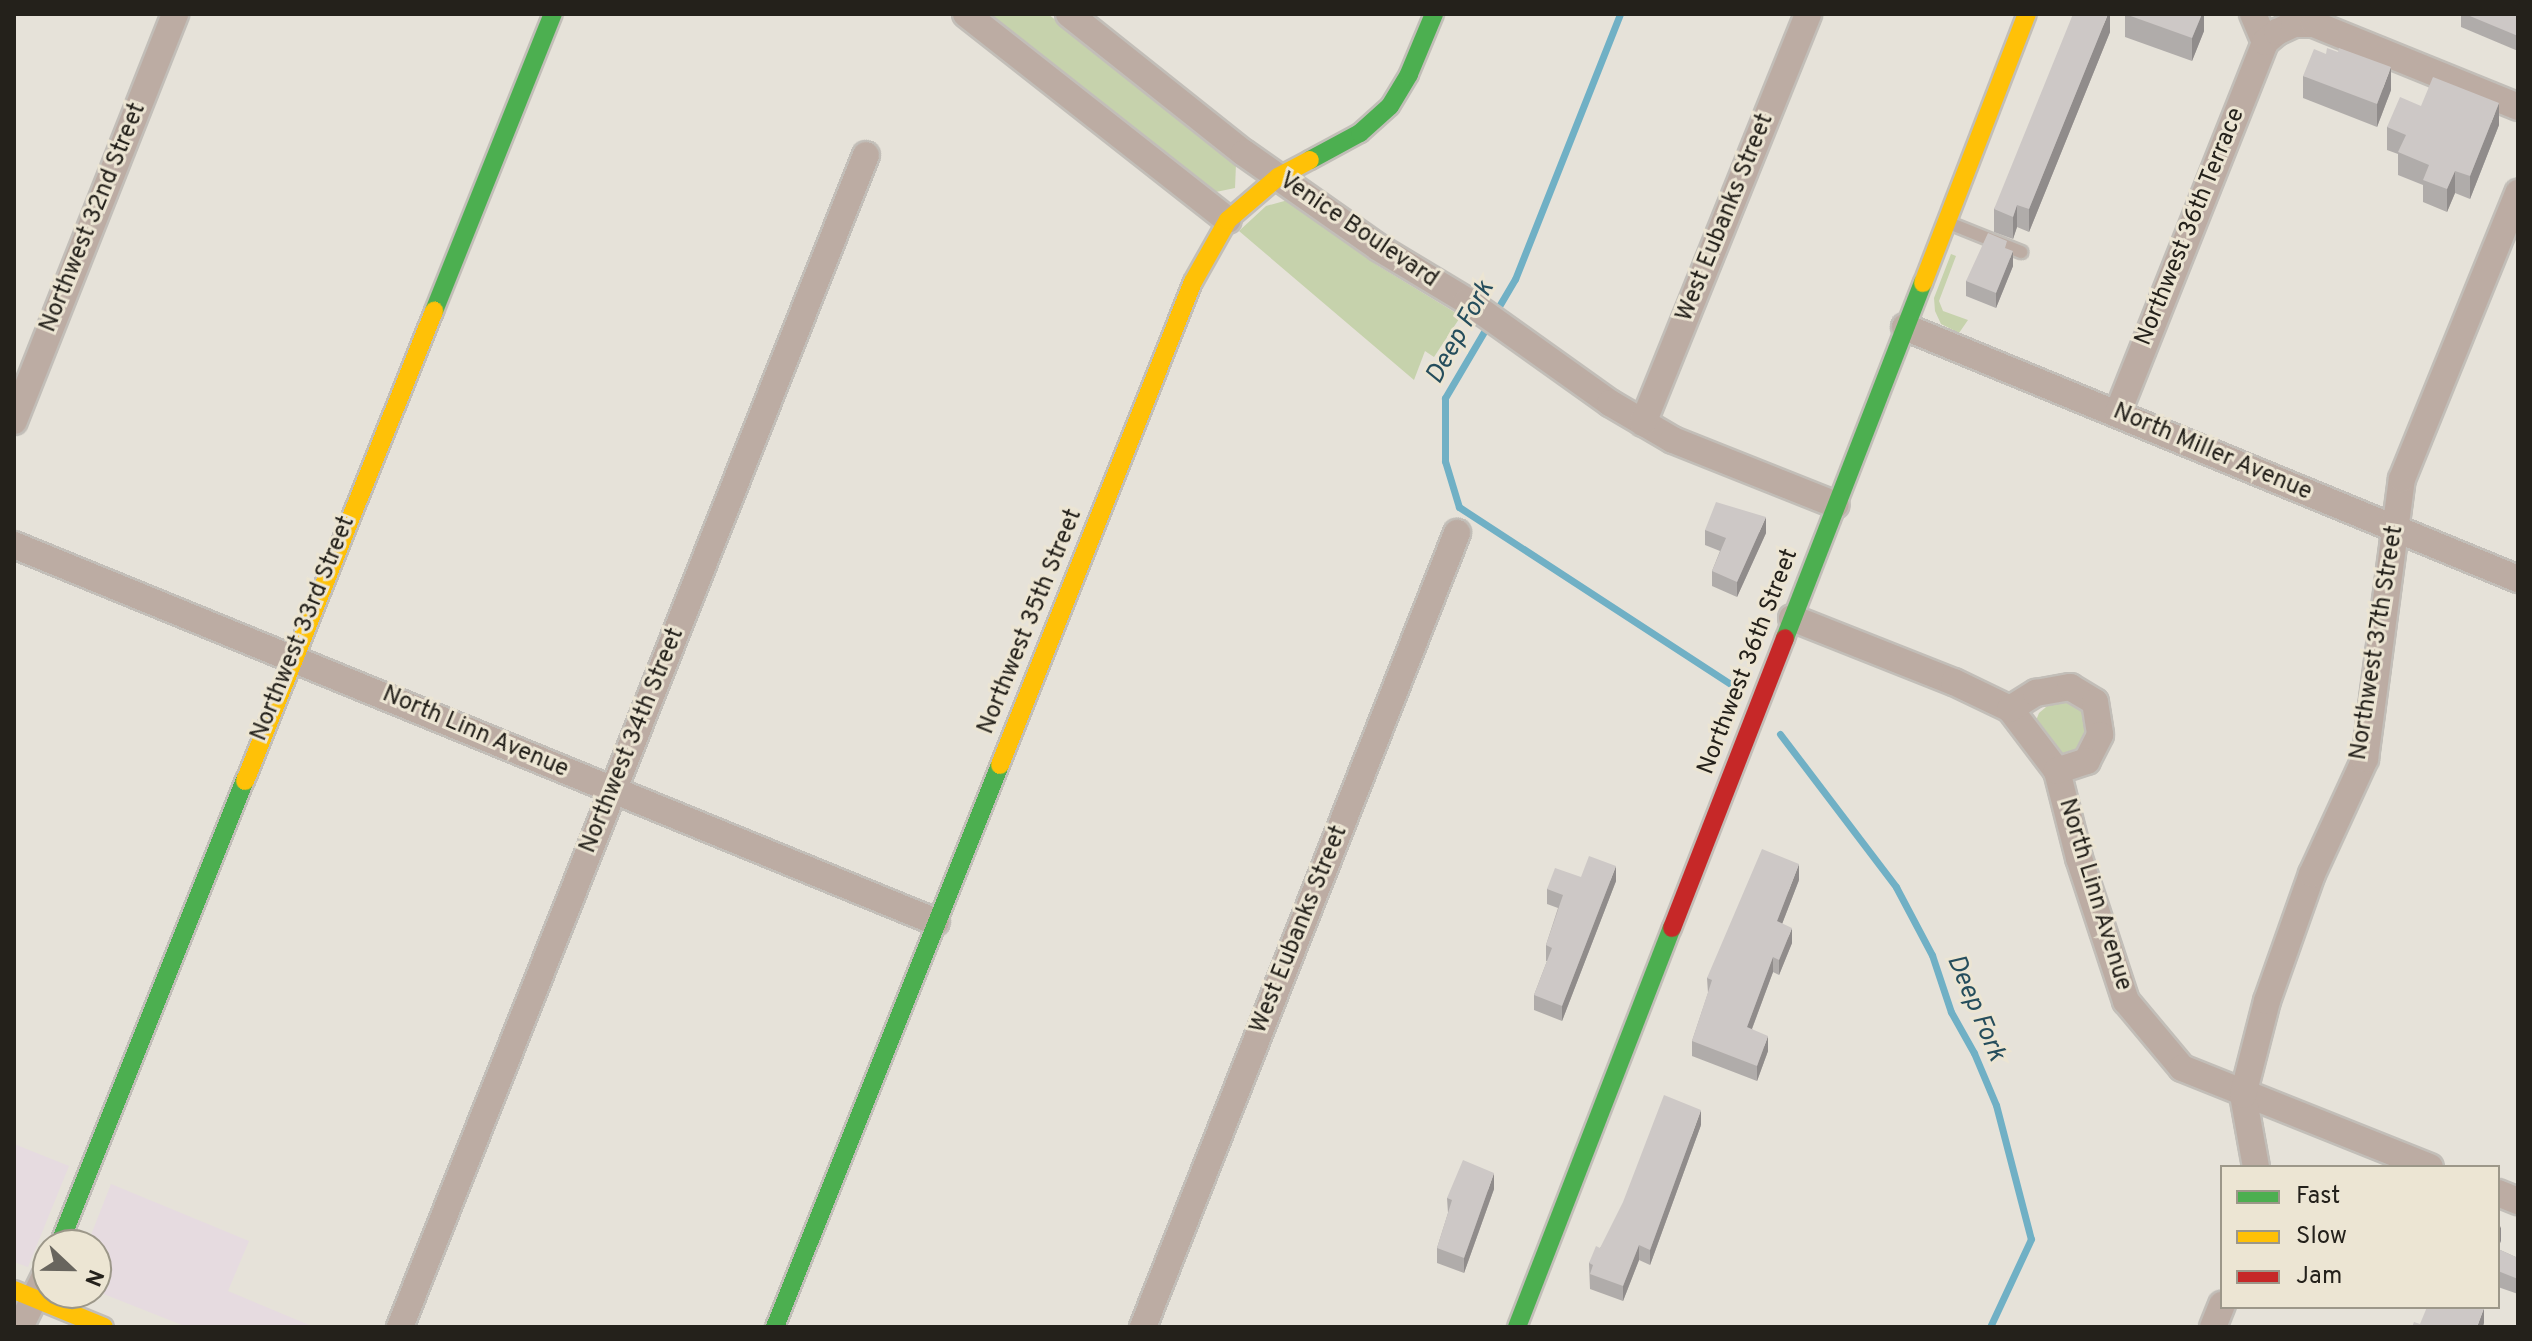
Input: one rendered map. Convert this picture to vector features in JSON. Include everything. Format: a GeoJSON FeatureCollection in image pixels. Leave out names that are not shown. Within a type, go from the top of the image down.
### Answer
{"type":"FeatureCollection","features":[{"type":"Feature","properties":{"kind":"street","name":"Northwest 32nd Street"},"geometry":{"type":"LineString","coordinates":[[14,421],[175,14]]}},
{"type":"Feature","properties":{"kind":"street","name":"Northwest 33rd Street"},"geometry":{"type":"LineString","coordinates":[[65,1229],[553,14]]}},
{"type":"Feature","properties":{"kind":"street"},"geometry":{"type":"LineString","coordinates":[[966,14],[1228,220]]}},
{"type":"Feature","properties":{"kind":"street","name":"Venice Boulevard"},"geometry":{"type":"LineString","coordinates":[[1069,14],[1278,177],[1379,248],[1467,301],[1643,423],[1688,446],[1836,505]]}},
{"type":"Feature","properties":{"kind":"street","name":"Northwest 35th Street"},"geometry":{"type":"LineString","coordinates":[[775,1327],[1193,282],[1228,220],[1278,177],[1360,133],[1390,106],[1409,74],[1434,14]]}},
{"type":"Feature","properties":{"kind":"street","name":"West Eubanks Street"},"geometry":{"type":"LineString","coordinates":[[1643,423],[1808,14]]}},
{"type":"Feature","properties":{"kind":"street","name":"Northwest 36th Street"},"geometry":{"type":"LineString","coordinates":[[1517,1327],[2027,14]]}},
{"type":"Feature","properties":{"kind":"street"},"geometry":{"type":"LineString","coordinates":[[2253,14],[2265,42],[2294,24],[2313,19],[2518,107]]}},
{"type":"Feature","properties":{"kind":"street","name":"Northwest 36th Terrace"},"geometry":{"type":"LineString","coordinates":[[2118,412],[2265,42]]}},
{"type":"Feature","properties":{"kind":"street","name":"Northwest 34th Street"},"geometry":{"type":"LineString","coordinates":[[400,1327],[866,155]]}},
{"type":"Feature","properties":{"kind":"street","name":"Northwest 37th Street"},"geometry":{"type":"LineString","coordinates":[[2243,1095],[2267,1001],[2302,902],[2365,759],[2402,479],[2518,193]]}},
{"type":"Feature","properties":{"kind":"street","name":"North Miller Avenue"},"geometry":{"type":"LineString","coordinates":[[1905,327],[2518,579]]}},
{"type":"Feature","properties":{"kind":"street","name":"West Eubanks Street"},"geometry":{"type":"LineString","coordinates":[[1143,1327],[1457,533]]}},
{"type":"Feature","properties":{"kind":"street","name":"North Linn Avenue"},"geometry":{"type":"LineString","coordinates":[[14,545],[936,922]]}},
{"type":"Feature","properties":{"kind":"street","name":"North Linn Avenue"},"geometry":{"type":"LineString","coordinates":[[1792,618],[1954,682],[2010,709],[2057,771],[2079,858],[2126,1001],[2182,1068],[2243,1095],[2425,1165]]}},
{"type":"Feature","properties":{"kind":"street","name":"North Linn Avenue"},"geometry":{"type":"LineString","coordinates":[[2010,709],[2036,693],[2070,687],[2095,702],[2100,735],[2087,761],[2057,771]]}},
{"type":"Feature","properties":{"kind":"street"},"geometry":{"type":"LineString","coordinates":[[2243,1095],[2256,1165]]}},
{"type":"Feature","properties":{"kind":"street"},"geometry":{"type":"LineString","coordinates":[[20,1327],[24,1294],[104,1327]]}},
{"type":"Feature","properties":{"kind":"lane"},"geometry":{"type":"LineString","coordinates":[[1946,221],[2021,252]]}},
{"type":"Feature","properties":{"kind":"shaded area"},"geometry":{"type":"Polygon","coordinates":[[[14,1144],[69,1166],[43,1229],[32,1229],[32,1257],[28,1267],[14,1262],[14,1144]]]}},
{"type":"Feature","properties":{"kind":"shaded area"},"geometry":{"type":"Polygon","coordinates":[[[111,1184],[249,1241],[228,1291],[314,1327],[187,1327],[112,1297],[112,1229],[93,1229],[111,1184]]]}},
{"type":"Feature","properties":{"kind":"green space"},"geometry":{"type":"Polygon","coordinates":[[[981,14],[1048,14],[1236,164],[1235,188],[1211,193],[981,14]]]}},
{"type":"Feature","properties":{"kind":"green space"},"geometry":{"type":"Polygon","coordinates":[[[1288,200],[1299,203],[1377,265],[1461,316],[1434,357],[1425,351],[1414,380],[1239,231],[1266,206],[1288,200]]]}},
{"type":"Feature","properties":{"kind":"green space"},"geometry":{"type":"Polygon","coordinates":[[[1951,254],[1956,256],[1939,301],[1943,311],[1968,320],[1959,333],[1941,324],[1935,311],[1934,298],[1951,254]]]}},
{"type":"Feature","properties":{"kind":"green space"},"geometry":{"type":"Polygon","coordinates":[[[2071,700],[2084,707],[2091,735],[2078,751],[2058,754],[2035,723],[2039,713],[2052,702],[2071,700]]]}},
{"type":"Feature","properties":{"kind":"building"},"geometry":{"type":"Polygon","coordinates":[[[2073,14],[2108,14],[2029,209],[2017,205],[2013,217],[1994,209],[2073,14]]]}},
{"type":"Feature","properties":{"kind":"building"},"geometry":{"type":"Polygon","coordinates":[[[2125,14],[2202,14],[2192,38],[2125,14]]]}},
{"type":"Feature","properties":{"kind":"building"},"geometry":{"type":"Polygon","coordinates":[[[2465,14],[2518,14],[2518,36],[2465,14]]]}},
{"type":"Feature","properties":{"kind":"building"},"geometry":{"type":"Polygon","coordinates":[[[2327,48],[2338,52],[2339,48],[2391,67],[2377,104],[2303,76],[2314,49],[2326,54],[2327,48]]]}},
{"type":"Feature","properties":{"kind":"building"},"geometry":{"type":"Polygon","coordinates":[[[2433,77],[2499,103],[2470,176],[2455,171],[2447,189],[2423,180],[2429,165],[2398,152],[2406,135],[2387,127],[2400,97],[2421,106],[2433,77]]]}},
{"type":"Feature","properties":{"kind":"building"},"geometry":{"type":"Polygon","coordinates":[[[1988,233],[2007,241],[2005,248],[2013,251],[1996,293],[1966,281],[1988,233]]]}},
{"type":"Feature","properties":{"kind":"building"},"geometry":{"type":"Polygon","coordinates":[[[1716,502],[1766,517],[1737,582],[1712,571],[1726,538],[1705,530],[1716,502]]]}},
{"type":"Feature","properties":{"kind":"building"},"geometry":{"type":"Polygon","coordinates":[[[1762,849],[1799,864],[1777,921],[1792,928],[1779,960],[1773,957],[1747,1027],[1768,1036],[1757,1066],[1692,1041],[1712,980],[1707,978],[1762,849]]]}},
{"type":"Feature","properties":{"kind":"building"},"geometry":{"type":"Polygon","coordinates":[[[1589,856],[1616,866],[1562,1006],[1534,995],[1552,948],[1546,945],[1563,895],[1547,889],[1555,868],[1581,877],[1589,856]]]}},
{"type":"Feature","properties":{"kind":"building"},"geometry":{"type":"Polygon","coordinates":[[[1664,1095],[1701,1110],[1650,1250],[1639,1245],[1623,1286],[1590,1274],[1593,1265],[1589,1263],[1623,1202],[1664,1095]]]}},
{"type":"Feature","properties":{"kind":"building"},"geometry":{"type":"Polygon","coordinates":[[[1463,1160],[1494,1173],[1464,1258],[1437,1248],[1452,1200],[1447,1198],[1463,1160]]]}},
{"type":"Feature","properties":{"kind":"building"},"geometry":{"type":"Polygon","coordinates":[[[2500,1250],[2518,1258],[2518,1279],[2500,1272],[2500,1250]]]}},
{"type":"Feature","properties":{"kind":"building"},"geometry":{"type":"Polygon","coordinates":[[[2426,1309],[2484,1309],[2477,1327],[2412,1327],[2414,1322],[2420,1324],[2426,1309]]]}},
{"type":"Feature","properties":{"kind":"waterway","name":"Deep Fork"},"geometry":{"type":"LineString","coordinates":[[1620,14],[1515,279],[1445,398],[1445,461],[1459,507],[1734,686]]}},
{"type":"Feature","properties":{"kind":"waterway","name":"Deep Fork"},"geometry":{"type":"LineString","coordinates":[[1780,734],[1896,887],[1932,955],[1951,1012],[1974,1053],[1996,1105],[2031,1239],[1990,1327]]}},
{"type":"Feature","properties":{"kind":"traffic: fast"},"geometry":{"type":"LineString","coordinates":[[434,311],[553,14]]}},
{"type":"Feature","properties":{"kind":"traffic: fast"},"geometry":{"type":"LineString","coordinates":[[1310,160],[1360,133],[1390,106],[1409,74],[1434,14]]}},
{"type":"Feature","properties":{"kind":"traffic: fast"},"geometry":{"type":"LineString","coordinates":[[1785,638],[1923,283]]}},
{"type":"Feature","properties":{"kind":"traffic: fast"},"geometry":{"type":"LineString","coordinates":[[775,1327],[1000,765]]}},
{"type":"Feature","properties":{"kind":"traffic: fast"},"geometry":{"type":"LineString","coordinates":[[65,1229],[245,781]]}},
{"type":"Feature","properties":{"kind":"traffic: fast"},"geometry":{"type":"LineString","coordinates":[[1517,1327],[1672,928]]}},
{"type":"Feature","properties":{"kind":"traffic: slow"},"geometry":{"type":"LineString","coordinates":[[1923,283],[2027,14]]}},
{"type":"Feature","properties":{"kind":"traffic: slow"},"geometry":{"type":"LineString","coordinates":[[1000,765],[1193,282],[1228,220],[1278,177],[1310,160]]}},
{"type":"Feature","properties":{"kind":"traffic: slow"},"geometry":{"type":"LineString","coordinates":[[245,781],[434,311]]}},
{"type":"Feature","properties":{"kind":"traffic: slow"},"geometry":{"type":"LineString","coordinates":[[14,1290],[104,1327]]}},
{"type":"Feature","properties":{"kind":"traffic: jam"},"geometry":{"type":"LineString","coordinates":[[1672,928],[1785,638]]}}]}
